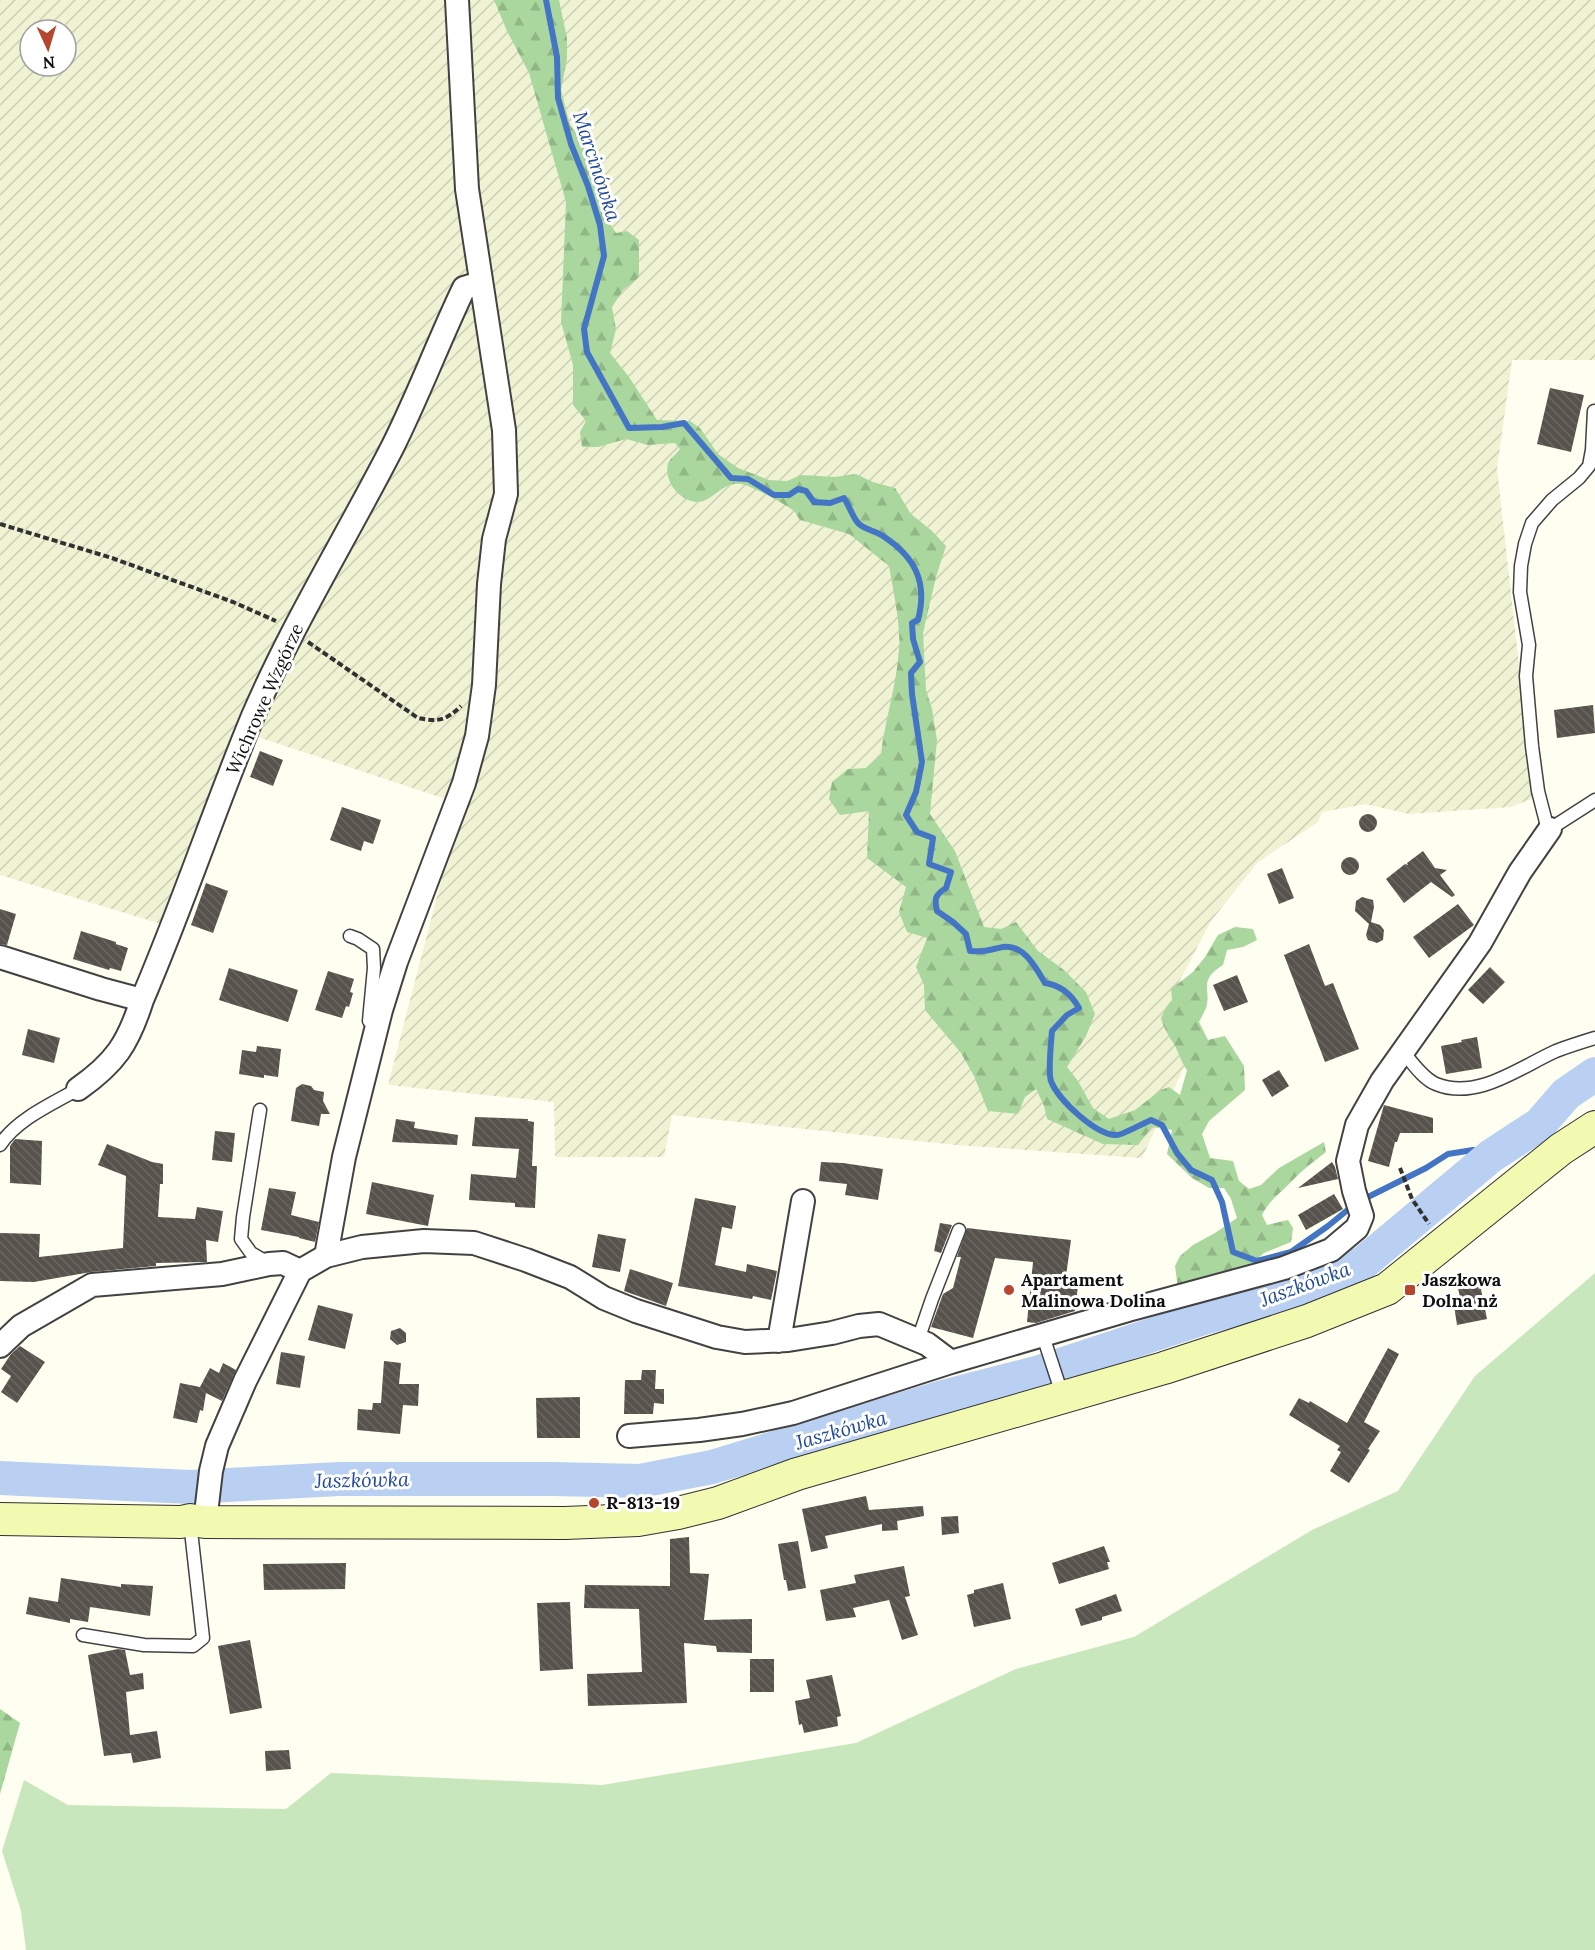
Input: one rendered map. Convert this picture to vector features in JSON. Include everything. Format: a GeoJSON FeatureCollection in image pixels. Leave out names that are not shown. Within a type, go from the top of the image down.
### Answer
{"type":"FeatureCollection","features":[{"type":"Feature","properties":{"kind":"street"},"geometry":{"type":"LineString","coordinates":[[326,1256],[344,1157],[369,1056],[396,962],[464,783],[477,736],[484,685],[489,584],[494,539],[506,494],[504,430],[467,189],[458,0]]}},
{"type":"Feature","properties":{"kind":"street","name":"Wichrowe Wzgórze"},"geometry":{"type":"LineString","coordinates":[[78,1089],[112,1061],[134,1024],[254,716],[293,632],[394,444],[464,288],[480,283]]}},
{"type":"Feature","properties":{"kind":"street"},"geometry":{"type":"LineString","coordinates":[[629,1436],[710,1428],[793,1413],[951,1362],[1046,1344],[1128,1310],[1284,1268],[1331,1250],[1357,1228],[1362,1216],[1348,1161],[1357,1125],[1382,1082],[1480,943],[1520,873],[1550,829]]}},
{"type":"Feature","properties":{"kind":"street"},"geometry":{"type":"LineString","coordinates":[[0,957],[142,1000]]}},
{"type":"Feature","properties":{"kind":"street"},"geometry":{"type":"LineString","coordinates":[[0,1520],[181,1522],[201,1514],[565,1522],[638,1520],[678,1513],[718,1503],[797,1474],[1061,1390],[1164,1368],[1307,1321],[1387,1289],[1561,1149],[1595,1127]]}},
{"type":"Feature","properties":{"kind":"street"},"geometry":{"type":"LineString","coordinates":[[779,1341],[804,1201]]}},
{"type":"Feature","properties":{"kind":"street"},"geometry":{"type":"LineString","coordinates":[[201,1514],[217,1446],[244,1381],[300,1271],[326,1256],[362,1247],[423,1241],[474,1243],[570,1277],[604,1298],[636,1311],[717,1337],[744,1342],[779,1341],[879,1324],[927,1344],[951,1362]]}},
{"type":"Feature","properties":{"kind":"street"},"geometry":{"type":"LineString","coordinates":[[0,1346],[21,1326],[92,1285],[222,1274],[268,1264],[283,1263],[300,1271]]}},
{"type":"Feature","properties":{"kind":"lane"},"geometry":{"type":"LineString","coordinates":[[1594,411],[1589,466],[1579,478],[1552,500],[1532,523],[1521,566],[1520,592],[1529,645],[1526,676],[1532,746],[1538,792],[1547,826],[1550,829],[1595,800]]}},
{"type":"Feature","properties":{"kind":"lane"},"geometry":{"type":"LineString","coordinates":[[350,936],[373,949],[369,1056]]}},
{"type":"Feature","properties":{"kind":"lane"},"geometry":{"type":"LineString","coordinates":[[1403,1052],[1434,1083],[1458,1089],[1478,1087],[1520,1070],[1556,1051],[1595,1038]]}},
{"type":"Feature","properties":{"kind":"lane"},"geometry":{"type":"LineString","coordinates":[[0,1144],[24,1122],[78,1089]]}},
{"type":"Feature","properties":{"kind":"lane"},"geometry":{"type":"LineString","coordinates":[[260,1110],[241,1239],[251,1253],[268,1264]]}},
{"type":"Feature","properties":{"kind":"lane"},"geometry":{"type":"LineString","coordinates":[[918,1340],[959,1230]]}},
{"type":"Feature","properties":{"kind":"lane"},"geometry":{"type":"LineString","coordinates":[[1046,1344],[1061,1390]]}},
{"type":"Feature","properties":{"kind":"lane"},"geometry":{"type":"LineString","coordinates":[[83,1635],[144,1645],[193,1646],[202,1638],[201,1514]]}},
{"type":"Feature","properties":{"kind":"path"},"geometry":{"type":"LineString","coordinates":[[0,524],[112,558],[233,602],[276,621],[331,656],[418,718],[434,721],[450,716],[484,685]]}},
{"type":"Feature","properties":{"kind":"path"},"geometry":{"type":"LineString","coordinates":[[1400,1168],[1412,1199],[1443,1244]]}},
{"type":"Feature","properties":{"kind":"green space"},"geometry":{"type":"Polygon","coordinates":[[[0,0],[1595,0],[1595,360],[1512,360],[1497,469],[1534,798],[1510,807],[1409,814],[1366,804],[1322,812],[1318,822],[1258,862],[1211,921],[1179,982],[1198,1037],[1142,1158],[956,1145],[672,1115],[664,1157],[555,1157],[554,1102],[388,1085],[461,804],[252,735],[178,929],[0,875],[0,0]]]}},
{"type":"Feature","properties":{"kind":"green space"},"geometry":{"type":"Polygon","coordinates":[[[494,0],[559,0],[567,38],[567,59],[561,90],[570,125],[581,139],[604,215],[616,233],[627,231],[639,240],[639,277],[623,290],[612,307],[616,329],[610,353],[657,420],[690,421],[700,428],[718,454],[738,468],[769,480],[787,481],[801,475],[835,477],[856,474],[895,488],[911,514],[946,546],[923,633],[926,690],[937,740],[930,814],[955,851],[984,927],[1001,929],[1016,922],[1038,951],[1064,970],[1086,992],[1095,1014],[1086,1036],[1067,1067],[1093,1108],[1109,1119],[1135,1110],[1161,1090],[1169,1087],[1180,1095],[1187,1070],[1161,1018],[1172,1000],[1171,989],[1193,972],[1218,935],[1235,927],[1253,929],[1257,940],[1243,947],[1227,950],[1223,965],[1210,976],[1207,985],[1206,1008],[1199,1022],[1208,1040],[1225,1036],[1244,1066],[1245,1090],[1209,1121],[1202,1134],[1210,1158],[1233,1161],[1239,1181],[1249,1189],[1261,1185],[1279,1168],[1324,1142],[1326,1152],[1278,1194],[1262,1215],[1267,1225],[1288,1220],[1293,1228],[1291,1242],[1264,1253],[1243,1271],[1178,1288],[1175,1266],[1180,1256],[1193,1245],[1237,1218],[1231,1199],[1224,1188],[1209,1188],[1192,1178],[1167,1154],[1172,1130],[1152,1127],[1138,1145],[1103,1144],[1047,1119],[1036,1089],[1025,1097],[1018,1114],[988,1111],[974,1076],[961,1053],[925,1010],[924,985],[916,967],[927,938],[907,932],[899,912],[906,887],[867,858],[869,811],[840,815],[829,799],[832,782],[848,769],[866,768],[881,754],[899,649],[898,619],[889,566],[849,534],[800,520],[795,512],[785,505],[746,485],[729,485],[704,501],[686,499],[675,490],[668,477],[668,463],[680,449],[675,443],[648,445],[626,439],[598,447],[582,447],[580,432],[586,421],[573,405],[573,365],[561,322],[566,202],[529,73],[494,0]]]}},
{"type":"Feature","properties":{"kind":"green space"},"geometry":{"type":"Polygon","coordinates":[[[1595,1273],[1595,1950],[26,1950],[21,1911],[2,1851],[24,1780],[68,1805],[286,1809],[331,1773],[602,1785],[856,1743],[1016,1669],[1134,1637],[1312,1530],[1398,1491],[1475,1376],[1595,1273]]]}},
{"type":"Feature","properties":{"kind":"green space"},"geometry":{"type":"Polygon","coordinates":[[[0,1709],[20,1723],[0,1794],[0,1709]]]}},
{"type":"Feature","properties":{"kind":"building"},"geometry":{"type":"Polygon","coordinates":[[[1550,388],[1584,395],[1571,452],[1537,444],[1550,388]]]}},
{"type":"Feature","properties":{"kind":"building"},"geometry":{"type":"Polygon","coordinates":[[[1593,705],[1595,733],[1557,738],[1554,710],[1593,705]]]}},
{"type":"Feature","properties":{"kind":"building"},"geometry":{"type":"Polygon","coordinates":[[[260,751],[283,760],[273,786],[250,777],[260,751]]]}},
{"type":"Feature","properties":{"kind":"building"},"geometry":{"type":"Polygon","coordinates":[[[342,807],[381,820],[373,844],[364,841],[361,851],[330,840],[342,807]]]}},
{"type":"Feature","properties":{"kind":"building"},"geometry":{"type":"Polygon","coordinates":[[[1364,814],[1372,814],[1377,819],[1375,830],[1364,832],[1359,827],[1359,819],[1364,814]]]}},
{"type":"Feature","properties":{"kind":"building"},"geometry":{"type":"Polygon","coordinates":[[[1423,851],[1435,868],[1447,870],[1440,875],[1455,895],[1452,897],[1431,882],[1404,903],[1386,879],[1405,864],[1408,865],[1407,863],[1423,851]]]}},
{"type":"Feature","properties":{"kind":"building"},"geometry":{"type":"Polygon","coordinates":[[[1346,857],[1354,857],[1359,862],[1357,873],[1346,875],[1341,870],[1341,862],[1346,857]]]}},
{"type":"Feature","properties":{"kind":"building"},"geometry":{"type":"Polygon","coordinates":[[[1282,868],[1294,898],[1279,904],[1267,874],[1282,868]]]}},
{"type":"Feature","properties":{"kind":"building"},"geometry":{"type":"Polygon","coordinates":[[[206,883],[228,891],[213,933],[191,925],[206,883]]]}},
{"type":"Feature","properties":{"kind":"building"},"geometry":{"type":"Polygon","coordinates":[[[1362,897],[1373,900],[1371,922],[1380,925],[1384,930],[1383,940],[1377,943],[1368,940],[1366,935],[1369,924],[1355,911],[1356,901],[1362,897]]]}},
{"type":"Feature","properties":{"kind":"building"},"geometry":{"type":"Polygon","coordinates":[[[1458,904],[1474,925],[1429,958],[1413,937],[1458,904]]]}},
{"type":"Feature","properties":{"kind":"building"},"geometry":{"type":"Polygon","coordinates":[[[0,909],[16,914],[7,945],[0,944],[0,909]]]}},
{"type":"Feature","properties":{"kind":"building"},"geometry":{"type":"Polygon","coordinates":[[[81,931],[128,948],[121,971],[110,968],[109,970],[73,959],[81,931]]]}},
{"type":"Feature","properties":{"kind":"building"},"geometry":{"type":"Polygon","coordinates":[[[1309,944],[1325,986],[1333,983],[1359,1049],[1325,1062],[1284,955],[1309,944]]]}},
{"type":"Feature","properties":{"kind":"building"},"geometry":{"type":"Polygon","coordinates":[[[1490,967],[1505,982],[1483,1004],[1468,990],[1490,967]]]}},
{"type":"Feature","properties":{"kind":"building"},"geometry":{"type":"Polygon","coordinates":[[[229,968],[298,990],[288,1022],[219,1000],[229,968]]]}},
{"type":"Feature","properties":{"kind":"building"},"geometry":{"type":"Polygon","coordinates":[[[328,971],[354,979],[349,1007],[346,1006],[342,1018],[315,1010],[328,971]]]}},
{"type":"Feature","properties":{"kind":"building"},"geometry":{"type":"Polygon","coordinates":[[[1237,975],[1248,1002],[1224,1011],[1213,985],[1237,975]]]}},
{"type":"Feature","properties":{"kind":"building"},"geometry":{"type":"Polygon","coordinates":[[[28,1029],[60,1038],[54,1063],[22,1055],[28,1029]]]}},
{"type":"Feature","properties":{"kind":"building"},"geometry":{"type":"Polygon","coordinates":[[[1477,1037],[1482,1068],[1446,1074],[1441,1046],[1477,1037]]]}},
{"type":"Feature","properties":{"kind":"building"},"geometry":{"type":"Polygon","coordinates":[[[257,1046],[281,1049],[278,1077],[264,1075],[264,1078],[239,1074],[242,1050],[256,1052],[257,1046]]]}},
{"type":"Feature","properties":{"kind":"building"},"geometry":{"type":"Polygon","coordinates":[[[1279,1070],[1289,1086],[1272,1097],[1262,1080],[1279,1070]]]}},
{"type":"Feature","properties":{"kind":"building"},"geometry":{"type":"Polygon","coordinates":[[[302,1084],[324,1092],[323,1101],[330,1114],[321,1114],[319,1126],[291,1121],[296,1088],[302,1084]]]}},
{"type":"Feature","properties":{"kind":"building"},"geometry":{"type":"Polygon","coordinates":[[[1384,1105],[1433,1118],[1433,1133],[1400,1133],[1395,1142],[1389,1167],[1368,1161],[1384,1105]]]}},
{"type":"Feature","properties":{"kind":"building"},"geometry":{"type":"Polygon","coordinates":[[[475,1117],[528,1119],[534,1122],[532,1166],[537,1166],[535,1208],[515,1207],[515,1203],[469,1200],[471,1174],[516,1178],[519,1149],[472,1146],[475,1117]]]}},
{"type":"Feature","properties":{"kind":"building"},"geometry":{"type":"Polygon","coordinates":[[[396,1119],[415,1122],[414,1128],[458,1135],[457,1145],[392,1142],[396,1119]]]}},
{"type":"Feature","properties":{"kind":"building"},"geometry":{"type":"Polygon","coordinates":[[[215,1131],[235,1133],[232,1162],[212,1160],[215,1131]]]}},
{"type":"Feature","properties":{"kind":"building"},"geometry":{"type":"Polygon","coordinates":[[[15,1139],[42,1141],[41,1185],[10,1183],[10,1146],[15,1139]]]}},
{"type":"Feature","properties":{"kind":"building"},"geometry":{"type":"Polygon","coordinates":[[[107,1144],[152,1162],[163,1164],[163,1184],[160,1184],[158,1217],[195,1219],[197,1207],[223,1211],[218,1242],[206,1240],[207,1262],[156,1263],[156,1266],[91,1272],[34,1282],[0,1281],[0,1233],[40,1234],[39,1257],[123,1248],[126,1176],[98,1165],[107,1144]]]}},
{"type":"Feature","properties":{"kind":"building"},"geometry":{"type":"Polygon","coordinates":[[[821,1162],[883,1169],[878,1200],[845,1195],[847,1184],[819,1181],[821,1162]]]}},
{"type":"Feature","properties":{"kind":"building"},"geometry":{"type":"Polygon","coordinates":[[[1332,1162],[1338,1179],[1298,1188],[1332,1162]]]}},
{"type":"Feature","properties":{"kind":"building"},"geometry":{"type":"Polygon","coordinates":[[[372,1182],[434,1195],[428,1226],[366,1214],[372,1182]]]}},
{"type":"Feature","properties":{"kind":"building"},"geometry":{"type":"Polygon","coordinates":[[[269,1188],[296,1192],[291,1215],[319,1222],[315,1242],[261,1230],[269,1188]]]}},
{"type":"Feature","properties":{"kind":"building"},"geometry":{"type":"Polygon","coordinates":[[[1334,1194],[1343,1209],[1306,1230],[1298,1215],[1334,1194]]]}},
{"type":"Feature","properties":{"kind":"building"},"geometry":{"type":"Polygon","coordinates":[[[695,1198],[736,1206],[732,1229],[722,1227],[715,1265],[746,1272],[747,1264],[777,1271],[771,1300],[753,1296],[752,1299],[678,1286],[695,1198]]]}},
{"type":"Feature","properties":{"kind":"building"},"geometry":{"type":"Polygon","coordinates":[[[940,1223],[952,1225],[941,1253],[934,1251],[940,1223]]]}},
{"type":"Feature","properties":{"kind":"building"},"geometry":{"type":"Polygon","coordinates":[[[967,1228],[1071,1240],[1066,1276],[1079,1277],[1075,1311],[1036,1323],[1027,1322],[1033,1262],[995,1258],[973,1338],[931,1327],[943,1294],[953,1288],[961,1257],[957,1257],[967,1228]]]}},
{"type":"Feature","properties":{"kind":"building"},"geometry":{"type":"Polygon","coordinates":[[[598,1234],[626,1239],[620,1272],[592,1267],[598,1234]]]}},
{"type":"Feature","properties":{"kind":"building"},"geometry":{"type":"Polygon","coordinates":[[[630,1269],[673,1283],[666,1306],[624,1291],[630,1269]]]}},
{"type":"Feature","properties":{"kind":"building"},"geometry":{"type":"Polygon","coordinates":[[[1479,1279],[1487,1319],[1457,1325],[1453,1299],[1460,1297],[1457,1284],[1479,1279]]]}},
{"type":"Feature","properties":{"kind":"building"},"geometry":{"type":"Polygon","coordinates":[[[318,1305],[353,1314],[345,1349],[308,1340],[318,1305]]]}},
{"type":"Feature","properties":{"kind":"building"},"geometry":{"type":"Polygon","coordinates":[[[400,1328],[406,1333],[406,1342],[397,1345],[390,1339],[391,1331],[400,1328]]]}},
{"type":"Feature","properties":{"kind":"building"},"geometry":{"type":"Polygon","coordinates":[[[20,1346],[45,1362],[17,1403],[1,1392],[11,1376],[1,1369],[11,1354],[20,1346]]]}},
{"type":"Feature","properties":{"kind":"building"},"geometry":{"type":"Polygon","coordinates":[[[1388,1348],[1399,1354],[1364,1422],[1380,1431],[1349,1483],[1330,1471],[1341,1452],[1337,1450],[1340,1446],[1289,1415],[1299,1398],[1309,1403],[1310,1401],[1347,1423],[1388,1348]]]}},
{"type":"Feature","properties":{"kind":"building"},"geometry":{"type":"Polygon","coordinates":[[[281,1352],[305,1356],[300,1388],[276,1384],[281,1352]]]}},
{"type":"Feature","properties":{"kind":"building"},"geometry":{"type":"Polygon","coordinates":[[[384,1361],[401,1363],[399,1384],[419,1384],[418,1406],[403,1405],[400,1434],[357,1430],[358,1409],[372,1410],[373,1403],[381,1403],[384,1361]]]}},
{"type":"Feature","properties":{"kind":"building"},"geometry":{"type":"Polygon","coordinates":[[[223,1363],[236,1370],[222,1401],[206,1393],[203,1411],[200,1410],[197,1423],[173,1418],[180,1383],[200,1387],[210,1368],[219,1373],[223,1363]]]}},
{"type":"Feature","properties":{"kind":"building"},"geometry":{"type":"Polygon","coordinates":[[[642,1370],[656,1370],[655,1389],[664,1389],[664,1404],[654,1403],[653,1414],[624,1414],[625,1380],[641,1380],[642,1370]]]}},
{"type":"Feature","properties":{"kind":"building"},"geometry":{"type":"Polygon","coordinates":[[[580,1397],[580,1438],[537,1438],[536,1398],[580,1397]]]}},
{"type":"Feature","properties":{"kind":"building"},"geometry":{"type":"Polygon","coordinates":[[[866,1496],[869,1510],[923,1506],[924,1516],[897,1521],[898,1530],[882,1531],[882,1524],[825,1536],[828,1548],[811,1552],[802,1509],[866,1496]]]}},
{"type":"Feature","properties":{"kind":"building"},"geometry":{"type":"Polygon","coordinates":[[[958,1516],[959,1533],[942,1535],[941,1517],[958,1516]]]}},
{"type":"Feature","properties":{"kind":"building"},"geometry":{"type":"Polygon","coordinates":[[[689,1537],[690,1573],[709,1574],[704,1620],[752,1619],[752,1653],[717,1652],[716,1646],[684,1643],[687,1703],[588,1706],[587,1674],[642,1672],[639,1609],[584,1608],[585,1585],[670,1586],[670,1539],[689,1537]]]}},
{"type":"Feature","properties":{"kind":"building"},"geometry":{"type":"Polygon","coordinates":[[[798,1541],[806,1588],[788,1591],[778,1544],[798,1541]]]}},
{"type":"Feature","properties":{"kind":"building"},"geometry":{"type":"Polygon","coordinates":[[[1104,1546],[1110,1562],[1107,1562],[1109,1569],[1059,1584],[1052,1563],[1104,1546]]]}},
{"type":"Feature","properties":{"kind":"building"},"geometry":{"type":"Polygon","coordinates":[[[346,1563],[345,1589],[264,1590],[263,1564],[346,1563]]]}},
{"type":"Feature","properties":{"kind":"building"},"geometry":{"type":"Polygon","coordinates":[[[904,1566],[910,1596],[905,1597],[918,1635],[902,1640],[889,1600],[853,1608],[856,1617],[826,1621],[820,1590],[856,1583],[854,1575],[904,1566]]]}},
{"type":"Feature","properties":{"kind":"building"},"geometry":{"type":"Polygon","coordinates":[[[61,1578],[121,1587],[121,1584],[153,1586],[150,1616],[90,1607],[88,1622],[70,1619],[70,1623],[26,1614],[29,1597],[58,1602],[61,1578]]]}},
{"type":"Feature","properties":{"kind":"building"},"geometry":{"type":"Polygon","coordinates":[[[1003,1583],[1011,1619],[974,1627],[967,1595],[974,1593],[974,1590],[1003,1583]]]}},
{"type":"Feature","properties":{"kind":"building"},"geometry":{"type":"Polygon","coordinates":[[[1116,1594],[1122,1611],[1081,1626],[1075,1609],[1116,1594]]]}},
{"type":"Feature","properties":{"kind":"building"},"geometry":{"type":"Polygon","coordinates":[[[570,1602],[573,1669],[540,1671],[537,1603],[570,1602]]]}},
{"type":"Feature","properties":{"kind":"building"},"geometry":{"type":"Polygon","coordinates":[[[250,1640],[262,1708],[230,1714],[218,1646],[250,1640]]]}},
{"type":"Feature","properties":{"kind":"building"},"geometry":{"type":"Polygon","coordinates":[[[118,1649],[125,1650],[130,1675],[143,1673],[144,1689],[126,1692],[130,1735],[157,1731],[161,1758],[133,1763],[131,1753],[104,1756],[88,1655],[118,1649]]]}},
{"type":"Feature","properties":{"kind":"building"},"geometry":{"type":"Polygon","coordinates":[[[750,1659],[774,1659],[774,1692],[750,1692],[750,1659]]]}},
{"type":"Feature","properties":{"kind":"building"},"geometry":{"type":"Polygon","coordinates":[[[832,1675],[841,1716],[837,1717],[838,1726],[804,1733],[802,1724],[799,1725],[795,1701],[810,1698],[806,1680],[832,1675]]]}},
{"type":"Feature","properties":{"kind":"building"},"geometry":{"type":"Polygon","coordinates":[[[289,1750],[291,1769],[266,1771],[265,1751],[289,1750]]]}},
{"type":"Feature","properties":{"kind":"waterway","name":"Marcinówka"},"geometry":{"type":"LineString","coordinates":[[546,0],[557,57],[558,98],[571,144],[588,186],[600,225],[604,256],[584,329],[587,352],[629,428],[662,427],[684,423],[731,478],[748,479],[774,495],[789,495],[798,489],[806,491],[814,502],[830,503],[844,498],[858,523],[894,544],[911,562],[920,582],[921,594],[918,620],[912,623],[913,639],[920,662],[911,673],[922,762],[916,792],[906,815],[917,832],[933,838],[929,864],[951,872],[946,888],[936,898],[937,911],[966,934],[970,951],[1003,947],[1017,949],[1028,958],[1045,983],[1065,991],[1079,1008],[1067,1015],[1052,1031],[1050,1071],[1055,1089],[1079,1116],[1109,1134],[1117,1135],[1151,1120],[1162,1125],[1177,1153],[1191,1170],[1212,1180],[1222,1202],[1233,1252],[1257,1261],[1291,1252],[1350,1208]]}},
{"type":"Feature","properties":{"kind":"waterway","name":"Jaszkówka"},"geometry":{"type":"LineString","coordinates":[[0,1478],[190,1487],[339,1479],[640,1481],[712,1467],[943,1397],[1040,1372],[1330,1278],[1363,1263],[1491,1156],[1540,1124],[1566,1094],[1595,1074]]}},
{"type":"Feature","properties":{"kind":"waterway","name":"Marcinówka"},"geometry":{"type":"LineString","coordinates":[[1368,1197],[1426,1168],[1448,1154],[1473,1150],[1497,1152]]}},
{"type":"Feature","properties":{"kind":"place","name":"Apartament Malinowa Dolina"},"geometry":{"type":"Point","coordinates":[1009,1290]}},
{"type":"Feature","properties":{"kind":"place","name":"Jaszkowa Dolna nż"},"geometry":{"type":"Point","coordinates":[1410,1290]}},
{"type":"Feature","properties":{"kind":"place","name":"R-813-19"},"geometry":{"type":"Point","coordinates":[594,1503]}}]}
